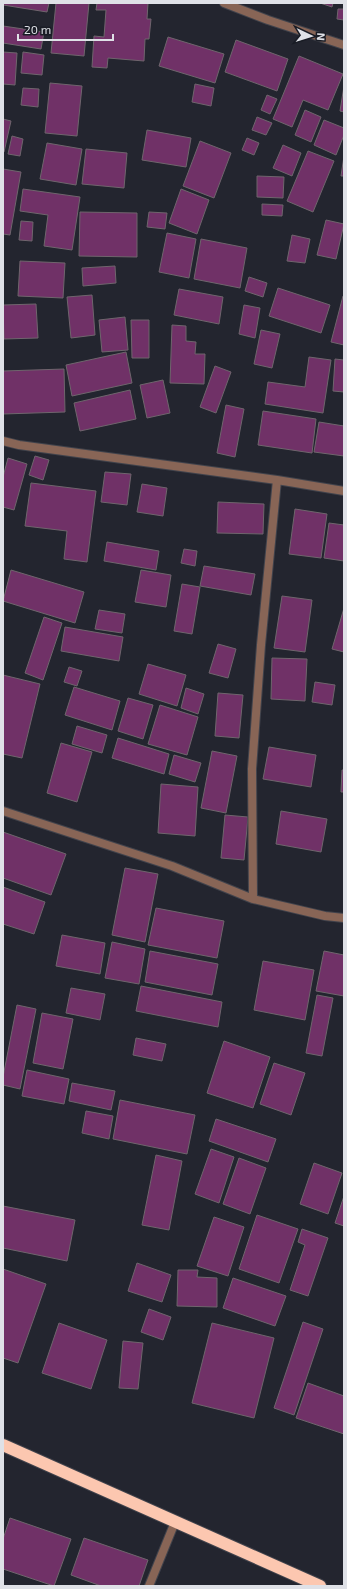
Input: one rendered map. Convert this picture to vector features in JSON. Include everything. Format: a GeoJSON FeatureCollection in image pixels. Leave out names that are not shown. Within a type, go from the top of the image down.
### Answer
{"type":"FeatureCollection","features":[{"type":"Feature","properties":{"kind":"highway"},"geometry":{"type":"LineString","coordinates":[[3,1445],[320,1586]]}},
{"type":"Feature","properties":{"kind":"street"},"geometry":{"type":"LineString","coordinates":[[224,3],[268,20],[344,45]]}},
{"type":"Feature","properties":{"kind":"street"},"geometry":{"type":"LineString","coordinates":[[3,440],[19,445],[278,480],[344,491]]}},
{"type":"Feature","properties":{"kind":"street"},"geometry":{"type":"LineString","coordinates":[[254,899],[252,769],[261,645],[278,480]]}},
{"type":"Feature","properties":{"kind":"street"},"geometry":{"type":"LineString","coordinates":[[3,811],[172,866],[254,899],[325,916],[344,918]]}},
{"type":"Feature","properties":{"kind":"street"},"geometry":{"type":"LineString","coordinates":[[149,1586],[175,1522]]}},
{"type":"Feature","properties":{"kind":"building"},"geometry":{"type":"Polygon","coordinates":[[[3,3],[49,3],[47,12],[3,5],[3,3]]]}},
{"type":"Feature","properties":{"kind":"building"},"geometry":{"type":"Polygon","coordinates":[[[56,3],[89,3],[84,56],[51,53],[56,3]]]}},
{"type":"Feature","properties":{"kind":"building"},"geometry":{"type":"Polygon","coordinates":[[[97,3],[148,3],[147,19],[151,19],[149,39],[145,39],[144,61],[108,58],[107,68],[92,67],[94,36],[104,37],[106,10],[96,10],[97,3]]]}},
{"type":"Feature","properties":{"kind":"building"},"geometry":{"type":"Polygon","coordinates":[[[320,3],[333,3],[332,7],[320,3]]]}},
{"type":"Feature","properties":{"kind":"building"},"geometry":{"type":"Polygon","coordinates":[[[338,9],[344,9],[344,20],[337,19],[338,9]]]}},
{"type":"Feature","properties":{"kind":"building"},"geometry":{"type":"Polygon","coordinates":[[[3,26],[44,32],[41,49],[3,43],[3,26]]]}},
{"type":"Feature","properties":{"kind":"building"},"geometry":{"type":"Polygon","coordinates":[[[168,37],[224,54],[215,83],[159,66],[168,37]]]}},
{"type":"Feature","properties":{"kind":"building"},"geometry":{"type":"Polygon","coordinates":[[[236,40],[288,59],[277,91],[225,72],[236,40]]]}},
{"type":"Feature","properties":{"kind":"building"},"geometry":{"type":"Polygon","coordinates":[[[3,52],[17,53],[15,85],[3,84],[3,52]]]}},
{"type":"Feature","properties":{"kind":"building"},"geometry":{"type":"Polygon","coordinates":[[[23,52],[44,55],[42,75],[21,73],[23,52]]]}},
{"type":"Feature","properties":{"kind":"building"},"geometry":{"type":"Polygon","coordinates":[[[299,56],[343,74],[328,110],[303,100],[292,127],[273,119],[299,56]]]}},
{"type":"Feature","properties":{"kind":"building"},"geometry":{"type":"Polygon","coordinates":[[[50,83],[82,86],[77,136],[45,133],[50,83]]]}},
{"type":"Feature","properties":{"kind":"building"},"geometry":{"type":"Polygon","coordinates":[[[195,84],[214,88],[211,106],[192,102],[195,84]]]}},
{"type":"Feature","properties":{"kind":"building"},"geometry":{"type":"Polygon","coordinates":[[[344,86],[344,112],[340,111],[344,86]]]}},
{"type":"Feature","properties":{"kind":"building"},"geometry":{"type":"Polygon","coordinates":[[[23,88],[39,89],[38,107],[21,105],[23,88]]]}},
{"type":"Feature","properties":{"kind":"building"},"geometry":{"type":"Polygon","coordinates":[[[267,95],[277,99],[270,114],[261,110],[267,95]]]}},
{"type":"Feature","properties":{"kind":"building"},"geometry":{"type":"Polygon","coordinates":[[[305,110],[321,117],[311,142],[295,135],[305,110]]]}},
{"type":"Feature","properties":{"kind":"building"},"geometry":{"type":"Polygon","coordinates":[[[257,117],[272,123],[266,135],[252,130],[257,117]]]}},
{"type":"Feature","properties":{"kind":"building"},"geometry":{"type":"Polygon","coordinates":[[[3,119],[11,121],[4,152],[3,152],[3,119]]]}},
{"type":"Feature","properties":{"kind":"building"},"geometry":{"type":"Polygon","coordinates":[[[324,120],[344,128],[344,135],[336,155],[314,145],[324,120]]]}},
{"type":"Feature","properties":{"kind":"building"},"geometry":{"type":"Polygon","coordinates":[[[147,130],[191,138],[186,167],[142,160],[147,130]]]}},
{"type":"Feature","properties":{"kind":"building"},"geometry":{"type":"Polygon","coordinates":[[[12,136],[23,139],[20,156],[8,154],[12,136]]]}},
{"type":"Feature","properties":{"kind":"building"},"geometry":{"type":"Polygon","coordinates":[[[247,138],[259,143],[254,155],[242,150],[247,138]]]}},
{"type":"Feature","properties":{"kind":"building"},"geometry":{"type":"Polygon","coordinates":[[[200,141],[231,153],[214,198],[183,186],[200,141]]]}},
{"type":"Feature","properties":{"kind":"building"},"geometry":{"type":"Polygon","coordinates":[[[47,143],[82,149],[76,185],[40,179],[47,143]]]}},
{"type":"Feature","properties":{"kind":"building"},"geometry":{"type":"Polygon","coordinates":[[[283,145],[301,153],[292,176],[273,168],[283,145]]]}},
{"type":"Feature","properties":{"kind":"building"},"geometry":{"type":"Polygon","coordinates":[[[86,149],[127,153],[124,188],[82,184],[86,149]]]}},
{"type":"Feature","properties":{"kind":"building"},"geometry":{"type":"Polygon","coordinates":[[[308,151],[334,161],[313,212],[287,201],[308,151]]]}},
{"type":"Feature","properties":{"kind":"building"},"geometry":{"type":"Polygon","coordinates":[[[344,156],[344,176],[341,176],[344,156]]]}},
{"type":"Feature","properties":{"kind":"building"},"geometry":{"type":"Polygon","coordinates":[[[3,169],[21,172],[10,235],[3,234],[3,169]]]}},
{"type":"Feature","properties":{"kind":"building"},"geometry":{"type":"Polygon","coordinates":[[[257,176],[284,177],[283,198],[257,197],[257,176]]]}},
{"type":"Feature","properties":{"kind":"building"},"geometry":{"type":"Polygon","coordinates":[[[23,189],[80,197],[72,250],[44,246],[48,215],[20,211],[23,189]]]}},
{"type":"Feature","properties":{"kind":"building"},"geometry":{"type":"Polygon","coordinates":[[[181,189],[209,200],[197,234],[169,223],[181,189]]]}},
{"type":"Feature","properties":{"kind":"building"},"geometry":{"type":"Polygon","coordinates":[[[262,204],[283,205],[282,216],[262,215],[262,204]]]}},
{"type":"Feature","properties":{"kind":"building"},"geometry":{"type":"Polygon","coordinates":[[[80,212],[137,213],[137,257],[79,256],[80,212]]]}},
{"type":"Feature","properties":{"kind":"building"},"geometry":{"type":"Polygon","coordinates":[[[149,212],[167,213],[165,229],[147,227],[149,212]]]}},
{"type":"Feature","properties":{"kind":"building"},"geometry":{"type":"Polygon","coordinates":[[[326,220],[344,224],[336,259],[317,255],[326,220]]]}},
{"type":"Feature","properties":{"kind":"building"},"geometry":{"type":"Polygon","coordinates":[[[21,221],[33,222],[32,241],[19,240],[21,221]]]}},
{"type":"Feature","properties":{"kind":"building"},"geometry":{"type":"Polygon","coordinates":[[[167,233],[196,239],[189,278],[159,272],[167,233]]]}},
{"type":"Feature","properties":{"kind":"building"},"geometry":{"type":"Polygon","coordinates":[[[292,235],[310,239],[305,263],[287,261],[292,235]]]}},
{"type":"Feature","properties":{"kind":"building"},"geometry":{"type":"Polygon","coordinates":[[[201,239],[247,248],[240,288],[194,279],[201,239]]]}},
{"type":"Feature","properties":{"kind":"building"},"geometry":{"type":"Polygon","coordinates":[[[20,261],[65,263],[63,298],[18,296],[20,261]]]}},
{"type":"Feature","properties":{"kind":"building"},"geometry":{"type":"Polygon","coordinates":[[[115,266],[116,283],[83,286],[82,268],[115,266]]]}},
{"type":"Feature","properties":{"kind":"building"},"geometry":{"type":"Polygon","coordinates":[[[249,277],[267,283],[263,297],[245,291],[249,277]]]}},
{"type":"Feature","properties":{"kind":"building"},"geometry":{"type":"Polygon","coordinates":[[[278,288],[330,305],[321,333],[269,316],[278,288]]]}},
{"type":"Feature","properties":{"kind":"building"},"geometry":{"type":"Polygon","coordinates":[[[179,289],[223,297],[219,324],[174,315],[179,289]]]}},
{"type":"Feature","properties":{"kind":"building"},"geometry":{"type":"Polygon","coordinates":[[[92,295],[95,335],[71,338],[67,297],[92,295]]]}},
{"type":"Feature","properties":{"kind":"building"},"geometry":{"type":"Polygon","coordinates":[[[344,296],[344,345],[331,342],[344,296]]]}},
{"type":"Feature","properties":{"kind":"building"},"geometry":{"type":"Polygon","coordinates":[[[36,304],[38,338],[4,339],[3,305],[36,304]]]}},
{"type":"Feature","properties":{"kind":"building"},"geometry":{"type":"Polygon","coordinates":[[[244,305],[260,308],[255,338],[239,334],[244,305]]]}},
{"type":"Feature","properties":{"kind":"building"},"geometry":{"type":"Polygon","coordinates":[[[125,317],[128,350],[102,352],[99,320],[125,317]]]}},
{"type":"Feature","properties":{"kind":"building"},"geometry":{"type":"Polygon","coordinates":[[[131,320],[149,320],[149,358],[132,358],[131,320]]]}},
{"type":"Feature","properties":{"kind":"building"},"geometry":{"type":"Polygon","coordinates":[[[172,325],[186,326],[186,341],[196,342],[195,354],[205,354],[204,384],[170,383],[172,325]]]}},
{"type":"Feature","properties":{"kind":"building"},"geometry":{"type":"Polygon","coordinates":[[[261,330],[280,334],[272,368],[254,364],[261,330]]]}},
{"type":"Feature","properties":{"kind":"building"},"geometry":{"type":"Polygon","coordinates":[[[126,352],[132,383],[72,396],[66,365],[126,352]]]}},
{"type":"Feature","properties":{"kind":"building"},"geometry":{"type":"Polygon","coordinates":[[[309,357],[331,360],[323,413],[265,404],[268,382],[305,387],[309,357]]]}},
{"type":"Feature","properties":{"kind":"building"},"geometry":{"type":"Polygon","coordinates":[[[335,359],[344,360],[344,392],[333,391],[335,359]]]}},
{"type":"Feature","properties":{"kind":"building"},"geometry":{"type":"Polygon","coordinates":[[[215,366],[231,372],[216,413],[200,407],[215,366]]]}},
{"type":"Feature","properties":{"kind":"building"},"geometry":{"type":"Polygon","coordinates":[[[64,369],[65,412],[3,414],[3,371],[64,369]]]}},
{"type":"Feature","properties":{"kind":"building"},"geometry":{"type":"Polygon","coordinates":[[[163,380],[170,413],[147,418],[140,385],[163,380]]]}},
{"type":"Feature","properties":{"kind":"building"},"geometry":{"type":"Polygon","coordinates":[[[130,390],[136,419],[80,431],[74,403],[130,390]]]}},
{"type":"Feature","properties":{"kind":"building"},"geometry":{"type":"Polygon","coordinates":[[[226,405],[244,409],[235,457],[217,453],[226,405]]]}},
{"type":"Feature","properties":{"kind":"building"},"geometry":{"type":"Polygon","coordinates":[[[263,411],[316,419],[312,453],[258,445],[263,411]]]}},
{"type":"Feature","properties":{"kind":"building"},"geometry":{"type":"Polygon","coordinates":[[[319,422],[344,426],[344,456],[314,452],[319,422]]]}},
{"type":"Feature","properties":{"kind":"building"},"geometry":{"type":"Polygon","coordinates":[[[35,456],[49,460],[43,480],[29,475],[35,456]]]}},
{"type":"Feature","properties":{"kind":"building"},"geometry":{"type":"Polygon","coordinates":[[[8,458],[27,464],[14,510],[3,507],[3,477],[8,458]]]}},
{"type":"Feature","properties":{"kind":"building"},"geometry":{"type":"Polygon","coordinates":[[[105,472],[131,474],[127,505],[101,502],[105,472]]]}},
{"type":"Feature","properties":{"kind":"building"},"geometry":{"type":"Polygon","coordinates":[[[31,483],[96,491],[87,562],[64,559],[67,531],[25,526],[31,483]]]}},
{"type":"Feature","properties":{"kind":"building"},"geometry":{"type":"Polygon","coordinates":[[[142,484],[167,488],[163,516],[137,512],[142,484]]]}},
{"type":"Feature","properties":{"kind":"building"},"geometry":{"type":"Polygon","coordinates":[[[218,502],[264,504],[263,534],[217,533],[218,502]]]}},
{"type":"Feature","properties":{"kind":"building"},"geometry":{"type":"Polygon","coordinates":[[[295,509],[327,514],[321,558],[289,554],[295,509]]]}},
{"type":"Feature","properties":{"kind":"building"},"geometry":{"type":"Polygon","coordinates":[[[329,523],[344,525],[344,561],[324,558],[329,523]]]}},
{"type":"Feature","properties":{"kind":"building"},"geometry":{"type":"Polygon","coordinates":[[[107,542],[159,551],[156,570],[104,561],[107,542]]]}},
{"type":"Feature","properties":{"kind":"building"},"geometry":{"type":"Polygon","coordinates":[[[184,549],[197,551],[195,566],[181,563],[184,549]]]}},
{"type":"Feature","properties":{"kind":"building"},"geometry":{"type":"Polygon","coordinates":[[[204,566],[255,574],[251,595],[200,586],[204,566]]]}},
{"type":"Feature","properties":{"kind":"building"},"geometry":{"type":"Polygon","coordinates":[[[11,570],[84,592],[75,623],[3,601],[11,570]]]}},
{"type":"Feature","properties":{"kind":"building"},"geometry":{"type":"Polygon","coordinates":[[[141,570],[171,575],[166,607],[135,602],[141,570]]]}},
{"type":"Feature","properties":{"kind":"building"},"geometry":{"type":"Polygon","coordinates":[[[182,584],[200,587],[192,634],[174,631],[182,584]]]}},
{"type":"Feature","properties":{"kind":"building"},"geometry":{"type":"Polygon","coordinates":[[[282,596],[312,600],[305,652],[274,648],[282,596]]]}},
{"type":"Feature","properties":{"kind":"building"},"geometry":{"type":"Polygon","coordinates":[[[344,608],[344,652],[332,649],[344,608]]]}},
{"type":"Feature","properties":{"kind":"building"},"geometry":{"type":"Polygon","coordinates":[[[99,610],[125,614],[122,633],[95,629],[99,610]]]}},
{"type":"Feature","properties":{"kind":"building"},"geometry":{"type":"Polygon","coordinates":[[[44,617],[62,623],[43,680],[25,673],[44,617]]]}},
{"type":"Feature","properties":{"kind":"building"},"geometry":{"type":"Polygon","coordinates":[[[65,627],[123,637],[119,661],[61,651],[65,627]]]}},
{"type":"Feature","properties":{"kind":"building"},"geometry":{"type":"Polygon","coordinates":[[[218,644],[236,649],[228,678],[209,673],[218,644]]]}},
{"type":"Feature","properties":{"kind":"building"},"geometry":{"type":"Polygon","coordinates":[[[272,658],[307,659],[305,701],[271,699],[272,658]]]}},
{"type":"Feature","properties":{"kind":"building"},"geometry":{"type":"Polygon","coordinates":[[[148,664],[186,675],[177,706],[139,694],[148,664]]]}},
{"type":"Feature","properties":{"kind":"building"},"geometry":{"type":"Polygon","coordinates":[[[69,667],[82,671],[77,686],[64,682],[69,667]]]}},
{"type":"Feature","properties":{"kind":"building"},"geometry":{"type":"Polygon","coordinates":[[[3,675],[40,684],[22,758],[3,754],[3,675]]]}},
{"type":"Feature","properties":{"kind":"building"},"geometry":{"type":"Polygon","coordinates":[[[315,682],[335,685],[332,705],[312,702],[315,682]]]}},
{"type":"Feature","properties":{"kind":"building"},"geometry":{"type":"Polygon","coordinates":[[[74,687],[120,701],[112,730],[65,715],[74,687]]]}},
{"type":"Feature","properties":{"kind":"building"},"geometry":{"type":"Polygon","coordinates":[[[186,688],[204,694],[198,714],[181,708],[186,688]]]}},
{"type":"Feature","properties":{"kind":"building"},"geometry":{"type":"Polygon","coordinates":[[[218,693],[243,695],[239,738],[215,736],[218,693]]]}},
{"type":"Feature","properties":{"kind":"building"},"geometry":{"type":"Polygon","coordinates":[[[128,698],[153,705],[143,739],[118,731],[128,698]]]}},
{"type":"Feature","properties":{"kind":"building"},"geometry":{"type":"Polygon","coordinates":[[[160,705],[198,717],[187,755],[148,744],[160,705]]]}},
{"type":"Feature","properties":{"kind":"building"},"geometry":{"type":"Polygon","coordinates":[[[77,726],[107,735],[102,753],[72,744],[77,726]]]}},
{"type":"Feature","properties":{"kind":"building"},"geometry":{"type":"Polygon","coordinates":[[[118,738],[169,754],[164,774],[112,758],[118,738]]]}},
{"type":"Feature","properties":{"kind":"building"},"geometry":{"type":"Polygon","coordinates":[[[61,743],[92,752],[77,802],[47,793],[61,743]]]}},
{"type":"Feature","properties":{"kind":"building"},"geometry":{"type":"Polygon","coordinates":[[[269,747],[316,755],[311,787],[263,779],[269,747]]]}},
{"type":"Feature","properties":{"kind":"building"},"geometry":{"type":"Polygon","coordinates":[[[212,751],[237,756],[226,813],[201,808],[212,751]]]}},
{"type":"Feature","properties":{"kind":"building"},"geometry":{"type":"Polygon","coordinates":[[[174,755],[201,763],[195,782],[169,774],[174,755]]]}},
{"type":"Feature","properties":{"kind":"building"},"geometry":{"type":"Polygon","coordinates":[[[342,770],[344,770],[344,792],[341,792],[342,770]]]}},
{"type":"Feature","properties":{"kind":"building"},"geometry":{"type":"Polygon","coordinates":[[[161,784],[198,787],[195,836],[158,833],[161,784]]]}},
{"type":"Feature","properties":{"kind":"building"},"geometry":{"type":"Polygon","coordinates":[[[281,811],[327,819],[321,852],[276,844],[281,811]]]}},
{"type":"Feature","properties":{"kind":"building"},"geometry":{"type":"Polygon","coordinates":[[[225,815],[248,817],[244,860],[221,858],[225,815]]]}},
{"type":"Feature","properties":{"kind":"building"},"geometry":{"type":"Polygon","coordinates":[[[3,832],[66,854],[51,895],[3,878],[3,832]]]}},
{"type":"Feature","properties":{"kind":"building"},"geometry":{"type":"Polygon","coordinates":[[[125,868],[158,874],[145,942],[112,935],[125,868]]]}},
{"type":"Feature","properties":{"kind":"building"},"geometry":{"type":"Polygon","coordinates":[[[3,887],[45,902],[34,934],[3,924],[3,887]]]}},
{"type":"Feature","properties":{"kind":"building"},"geometry":{"type":"Polygon","coordinates":[[[156,908],[224,921],[217,958],[148,945],[156,908]]]}},
{"type":"Feature","properties":{"kind":"building"},"geometry":{"type":"Polygon","coordinates":[[[62,935],[105,943],[100,974],[56,966],[62,935]]]}},
{"type":"Feature","properties":{"kind":"building"},"geometry":{"type":"Polygon","coordinates":[[[112,942],[145,949],[139,984],[105,978],[112,942]]]}},
{"type":"Feature","properties":{"kind":"building"},"geometry":{"type":"Polygon","coordinates":[[[150,951],[218,964],[212,995],[145,982],[150,951]]]}},
{"type":"Feature","properties":{"kind":"building"},"geometry":{"type":"Polygon","coordinates":[[[324,951],[344,955],[344,996],[316,991],[324,951]]]}},
{"type":"Feature","properties":{"kind":"building"},"geometry":{"type":"Polygon","coordinates":[[[263,961],[314,970],[305,1020],[254,1010],[263,961]]]}},
{"type":"Feature","properties":{"kind":"building"},"geometry":{"type":"Polygon","coordinates":[[[141,986],[222,1002],[218,1027],[136,1011],[141,986]]]}},
{"type":"Feature","properties":{"kind":"building"},"geometry":{"type":"Polygon","coordinates":[[[71,988],[105,994],[100,1020],[66,1013],[71,988]]]}},
{"type":"Feature","properties":{"kind":"building"},"geometry":{"type":"Polygon","coordinates":[[[317,995],[333,998],[322,1056],[306,1053],[317,995]]]}},
{"type":"Feature","properties":{"kind":"building"},"geometry":{"type":"Polygon","coordinates":[[[17,1005],[36,1009],[20,1089],[3,1085],[3,1077],[17,1005]]]}},
{"type":"Feature","properties":{"kind":"building"},"geometry":{"type":"Polygon","coordinates":[[[42,1013],[73,1019],[63,1069],[33,1063],[42,1013]]]}},
{"type":"Feature","properties":{"kind":"building"},"geometry":{"type":"Polygon","coordinates":[[[136,1038],[166,1044],[162,1061],[133,1055],[136,1038]]]}},
{"type":"Feature","properties":{"kind":"building"},"geometry":{"type":"Polygon","coordinates":[[[224,1041],[270,1057],[253,1108],[207,1093],[224,1041]]]}},
{"type":"Feature","properties":{"kind":"building"},"geometry":{"type":"Polygon","coordinates":[[[274,1063],[305,1073],[291,1115],[260,1104],[274,1063]]]}},
{"type":"Feature","properties":{"kind":"building"},"geometry":{"type":"Polygon","coordinates":[[[27,1070],[69,1079],[64,1104],[22,1096],[27,1070]]]}},
{"type":"Feature","properties":{"kind":"building"},"geometry":{"type":"Polygon","coordinates":[[[72,1083],[115,1091],[111,1110],[69,1101],[72,1083]]]}},
{"type":"Feature","properties":{"kind":"building"},"geometry":{"type":"Polygon","coordinates":[[[120,1100],[195,1115],[187,1154],[113,1139],[120,1100]]]}},
{"type":"Feature","properties":{"kind":"building"},"geometry":{"type":"Polygon","coordinates":[[[86,1111],[113,1116],[109,1139],[82,1133],[86,1111]]]}},
{"type":"Feature","properties":{"kind":"building"},"geometry":{"type":"Polygon","coordinates":[[[216,1119],[276,1139],[268,1162],[209,1141],[216,1119]]]}},
{"type":"Feature","properties":{"kind":"building"},"geometry":{"type":"Polygon","coordinates":[[[211,1149],[234,1157],[219,1203],[195,1194],[211,1149]]]}},
{"type":"Feature","properties":{"kind":"building"},"geometry":{"type":"Polygon","coordinates":[[[156,1155],[182,1161],[169,1230],[142,1225],[156,1155]]]}},
{"type":"Feature","properties":{"kind":"building"},"geometry":{"type":"Polygon","coordinates":[[[239,1158],[266,1168],[250,1214],[223,1204],[239,1158]]]}},
{"type":"Feature","properties":{"kind":"building"},"geometry":{"type":"Polygon","coordinates":[[[314,1163],[342,1173],[328,1214],[300,1204],[314,1163]]]}},
{"type":"Feature","properties":{"kind":"building"},"geometry":{"type":"Polygon","coordinates":[[[344,1196],[344,1226],[335,1223],[344,1196]]]}},
{"type":"Feature","properties":{"kind":"building"},"geometry":{"type":"Polygon","coordinates":[[[3,1206],[75,1220],[67,1261],[3,1248],[3,1206]]]}},
{"type":"Feature","properties":{"kind":"building"},"geometry":{"type":"Polygon","coordinates":[[[257,1215],[298,1229],[279,1283],[239,1269],[257,1215]]]}},
{"type":"Feature","properties":{"kind":"building"},"geometry":{"type":"Polygon","coordinates":[[[214,1217],[244,1227],[228,1276],[197,1266],[214,1217]]]}},
{"type":"Feature","properties":{"kind":"building"},"geometry":{"type":"Polygon","coordinates":[[[302,1229],[328,1238],[308,1296],[290,1290],[305,1245],[298,1242],[302,1229]]]}},
{"type":"Feature","properties":{"kind":"building"},"geometry":{"type":"Polygon","coordinates":[[[137,1263],[171,1275],[162,1302],[128,1291],[137,1263]]]}},
{"type":"Feature","properties":{"kind":"building"},"geometry":{"type":"Polygon","coordinates":[[[3,1269],[46,1284],[18,1363],[3,1358],[3,1269]]]}},
{"type":"Feature","properties":{"kind":"building"},"geometry":{"type":"Polygon","coordinates":[[[178,1270],[198,1270],[197,1277],[217,1278],[217,1307],[177,1306],[178,1270]]]}},
{"type":"Feature","properties":{"kind":"building"},"geometry":{"type":"Polygon","coordinates":[[[233,1278],[286,1296],[275,1326],[223,1308],[233,1278]]]}},
{"type":"Feature","properties":{"kind":"building"},"geometry":{"type":"Polygon","coordinates":[[[149,1309],[171,1317],[163,1340],[141,1332],[149,1309]]]}},
{"type":"Feature","properties":{"kind":"building"},"geometry":{"type":"Polygon","coordinates":[[[303,1322],[323,1329],[294,1415],[274,1408],[303,1322]]]}},
{"type":"Feature","properties":{"kind":"building"},"geometry":{"type":"Polygon","coordinates":[[[59,1323],[107,1340],[91,1389],[42,1373],[59,1323]]]}},
{"type":"Feature","properties":{"kind":"building"},"geometry":{"type":"Polygon","coordinates":[[[212,1323],[274,1338],[254,1418],[192,1403],[212,1323]]]}},
{"type":"Feature","properties":{"kind":"building"},"geometry":{"type":"Polygon","coordinates":[[[123,1341],[143,1343],[138,1389],[119,1388],[123,1341]]]}},
{"type":"Feature","properties":{"kind":"building"},"geometry":{"type":"Polygon","coordinates":[[[308,1383],[344,1396],[344,1434],[296,1418],[308,1383]]]}},
{"type":"Feature","properties":{"kind":"building"},"geometry":{"type":"Polygon","coordinates":[[[10,1518],[71,1539],[54,1586],[3,1569],[3,1539],[10,1518]]]}},
{"type":"Feature","properties":{"kind":"building"},"geometry":{"type":"Polygon","coordinates":[[[84,1538],[148,1560],[139,1586],[101,1586],[71,1575],[84,1538]]]}}]}
